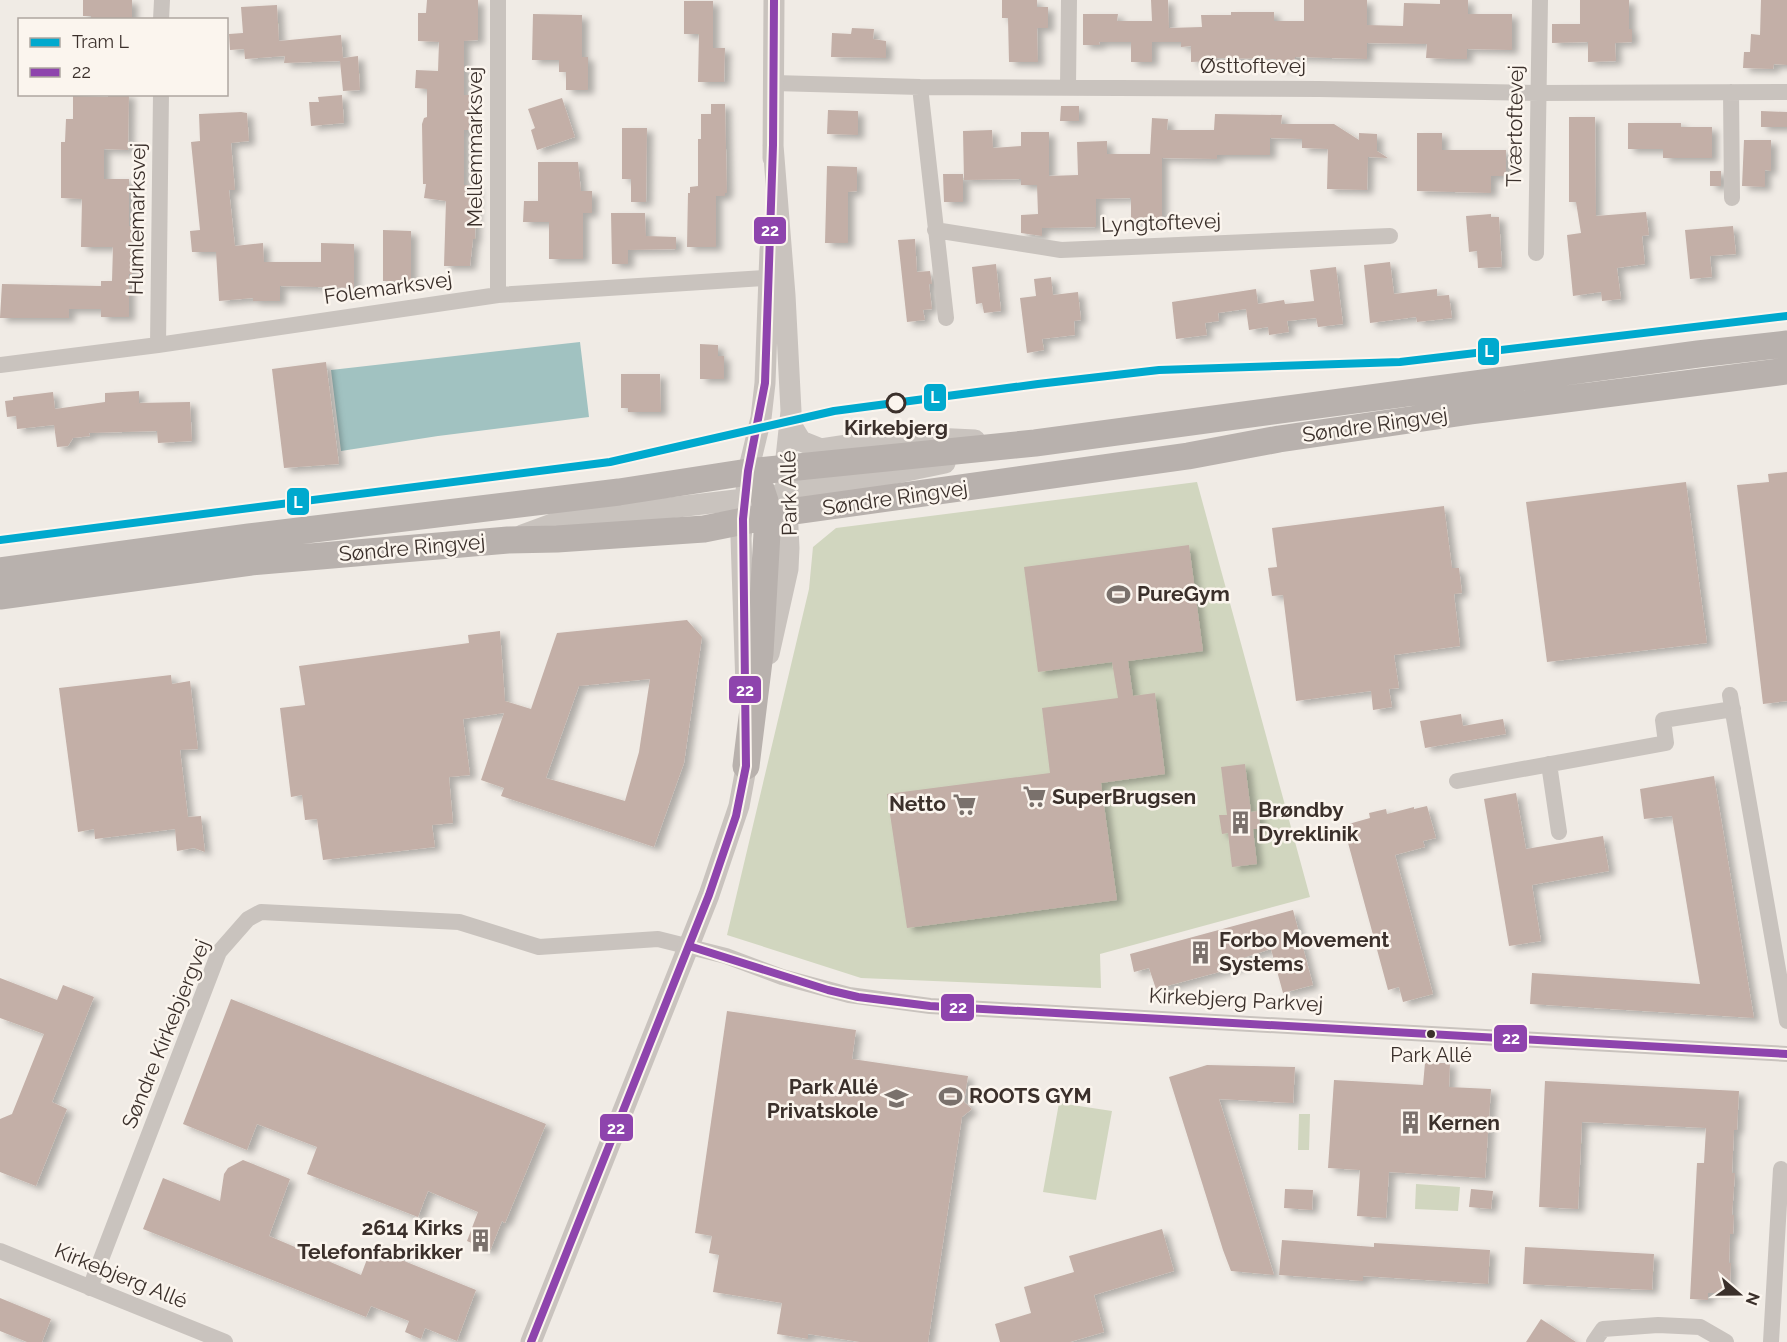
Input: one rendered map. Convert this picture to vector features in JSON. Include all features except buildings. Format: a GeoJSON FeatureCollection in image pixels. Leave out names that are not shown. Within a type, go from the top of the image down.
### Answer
{"type":"FeatureCollection","features":[{"type":"Feature","properties":{"kind":"main road","name":"Søndre Ringvej"},"geometry":{"type":"LineString","coordinates":[[0,597],[251,562],[508,540],[686,531],[765,496],[1035,443],[1787,344]]}},
{"type":"Feature","properties":{"kind":"main road","name":"Søndre Ringvej"},"geometry":{"type":"LineString","coordinates":[[0,571],[249,537],[619,492],[765,496],[1143,463],[1279,439],[1471,411],[1787,371]]}},
{"type":"Feature","properties":{"kind":"main road"},"geometry":{"type":"LineString","coordinates":[[746,766],[760,653],[765,496]]}},
{"type":"Feature","properties":{"kind":"street"},"geometry":{"type":"LineString","coordinates":[[161,18],[162,0]]}},
{"type":"Feature","properties":{"kind":"street","name":"Mellemmarksvej"},"geometry":{"type":"LineString","coordinates":[[498,0],[498,295]]}},
{"type":"Feature","properties":{"kind":"street","name":"Park Allé"},"geometry":{"type":"LineString","coordinates":[[765,496],[790,423],[776,278],[773,145],[774,0]]}},
{"type":"Feature","properties":{"kind":"street"},"geometry":{"type":"LineString","coordinates":[[1068,86],[1069,0]]}},
{"type":"Feature","properties":{"kind":"street","name":"Tværtoftevej"},"geometry":{"type":"LineString","coordinates":[[1536,253],[1540,0]]}},
{"type":"Feature","properties":{"kind":"street","name":"Østtoftevej"},"geometry":{"type":"LineString","coordinates":[[774,83],[920,87],[1068,86],[1539,93],[1787,92]]}},
{"type":"Feature","properties":{"kind":"street"},"geometry":{"type":"LineString","coordinates":[[920,87],[946,318]]}},
{"type":"Feature","properties":{"kind":"street"},"geometry":{"type":"LineString","coordinates":[[1731,92],[1732,198]]}},
{"type":"Feature","properties":{"kind":"street","name":"Humlemarksvej"},"geometry":{"type":"LineString","coordinates":[[158,345],[160,96]]}},
{"type":"Feature","properties":{"kind":"street","name":"Lyngtoftevej"},"geometry":{"type":"LineString","coordinates":[[935,230],[1060,250],[1390,236]]}},
{"type":"Feature","properties":{"kind":"street","name":"Folemarksvej"},"geometry":{"type":"LineString","coordinates":[[0,365],[158,345],[498,295],[776,278]]}},
{"type":"Feature","properties":{"kind":"street","name":"Park Allé"},"geometry":{"type":"LineString","coordinates":[[765,496],[760,418],[776,278]]}},
{"type":"Feature","properties":{"kind":"street"},"geometry":{"type":"LineString","coordinates":[[790,423],[801,441],[821,449],[933,438],[1035,443]]}},
{"type":"Feature","properties":{"kind":"street"},"geometry":{"type":"LineString","coordinates":[[1457,781],[1666,743],[1663,720],[1732,702],[1787,1021]]}},
{"type":"Feature","properties":{"kind":"street"},"geometry":{"type":"LineString","coordinates":[[1548,764],[1559,832]]}},
{"type":"Feature","properties":{"kind":"street"},"geometry":{"type":"LineString","coordinates":[[531,1342],[689,946],[732,831],[746,766]]}},
{"type":"Feature","properties":{"kind":"street","name":"Søndre Kirkebjergvej"},"geometry":{"type":"LineString","coordinates":[[90,1287],[219,952],[248,919],[261,912],[449,921],[539,946],[658,939],[689,946]]}},
{"type":"Feature","properties":{"kind":"street","name":"Kirkebjerg Parkvej"},"geometry":{"type":"LineString","coordinates":[[689,946],[726,956],[782,977],[849,995],[930,1006],[1787,1054]]}},
{"type":"Feature","properties":{"kind":"street"},"geometry":{"type":"LineString","coordinates":[[1771,1342],[1781,1169]]}},
{"type":"Feature","properties":{"kind":"street","name":"Kirkebjerg Allé"},"geometry":{"type":"LineString","coordinates":[[0,1251],[225,1342]]}},
{"type":"Feature","properties":{"kind":"street"},"geometry":{"type":"LineString","coordinates":[[1594,1342],[1603,1329],[1658,1325],[1700,1327],[1726,1342]]}},
{"type":"Feature","properties":{"kind":"street"},"geometry":{"type":"LineString","coordinates":[[1690,1342],[1700,1327]]}},
{"type":"Feature","properties":{"kind":"green space"},"geometry":{"type":"Polygon","coordinates":[[[1197,482],[1310,897],[1100,954],[1101,988],[861,978],[727,935],[809,589],[813,547],[836,528],[1197,482]]]}},
{"type":"Feature","properties":{"kind":"green space"},"geometry":{"type":"Polygon","coordinates":[[[1059,1103],[1112,1111],[1096,1200],[1043,1192],[1059,1103]]]}},
{"type":"Feature","properties":{"kind":"green space"},"geometry":{"type":"Polygon","coordinates":[[[1299,1114],[1310,1114],[1309,1150],[1298,1150],[1299,1114]]]}},
{"type":"Feature","properties":{"kind":"green space"},"geometry":{"type":"Polygon","coordinates":[[[1416,1184],[1460,1187],[1458,1211],[1415,1209],[1416,1184]]]}},
{"type":"Feature","properties":{"kind":"water"},"geometry":{"type":"Polygon","coordinates":[[[580,342],[589,417],[341,451],[331,370],[580,342]]]}},
{"type":"Feature","properties":{"kind":"tram line","name":"L"},"geometry":{"type":"LineString","coordinates":[[0,540],[610,462],[834,411],[1038,384],[1159,370],[1400,362],[1787,316]]}},
{"type":"Feature","properties":{"kind":"transit line","name":"22"},"geometry":{"type":"LineString","coordinates":[[531,1342],[709,895],[736,816],[746,766],[743,519],[748,471],[765,383],[773,145],[774,0]]}},
{"type":"Feature","properties":{"kind":"transit line","name":"22"},"geometry":{"type":"LineString","coordinates":[[689,946],[828,990],[858,997],[930,1006],[1787,1054]]}},
{"type":"Feature","properties":{"kind":"place","name":"Kirkebjerg"},"geometry":{"type":"Point","coordinates":[896,403]}},
{"type":"Feature","properties":{"kind":"place","name":"PureGym"},"geometry":{"type":"Point","coordinates":[1119,594]}},
{"type":"Feature","properties":{"kind":"place","name":"SuperBrugsen"},"geometry":{"type":"Point","coordinates":[1034,797]}},
{"type":"Feature","properties":{"kind":"place","name":"Netto"},"geometry":{"type":"Point","coordinates":[964,804]}},
{"type":"Feature","properties":{"kind":"place","name":"Brøndby Dyreklinik"},"geometry":{"type":"Point","coordinates":[1240,822]}},
{"type":"Feature","properties":{"kind":"place","name":"Forbo Movement Systems"},"geometry":{"type":"Point","coordinates":[1201,952]}},
{"type":"Feature","properties":{"kind":"place","name":"Park Allé"},"geometry":{"type":"Point","coordinates":[1431,1034]}},
{"type":"Feature","properties":{"kind":"place","name":"ROOTS GYM"},"geometry":{"type":"Point","coordinates":[951,1096]}},
{"type":"Feature","properties":{"kind":"place","name":"Park Allé Privatskole"},"geometry":{"type":"Point","coordinates":[896,1099]}},
{"type":"Feature","properties":{"kind":"place","name":"Kernen"},"geometry":{"type":"Point","coordinates":[1410,1123]}},
{"type":"Feature","properties":{"kind":"place","name":"2614 Kirks Telefonfabrikker"},"geometry":{"type":"Point","coordinates":[481,1240]}}]}
